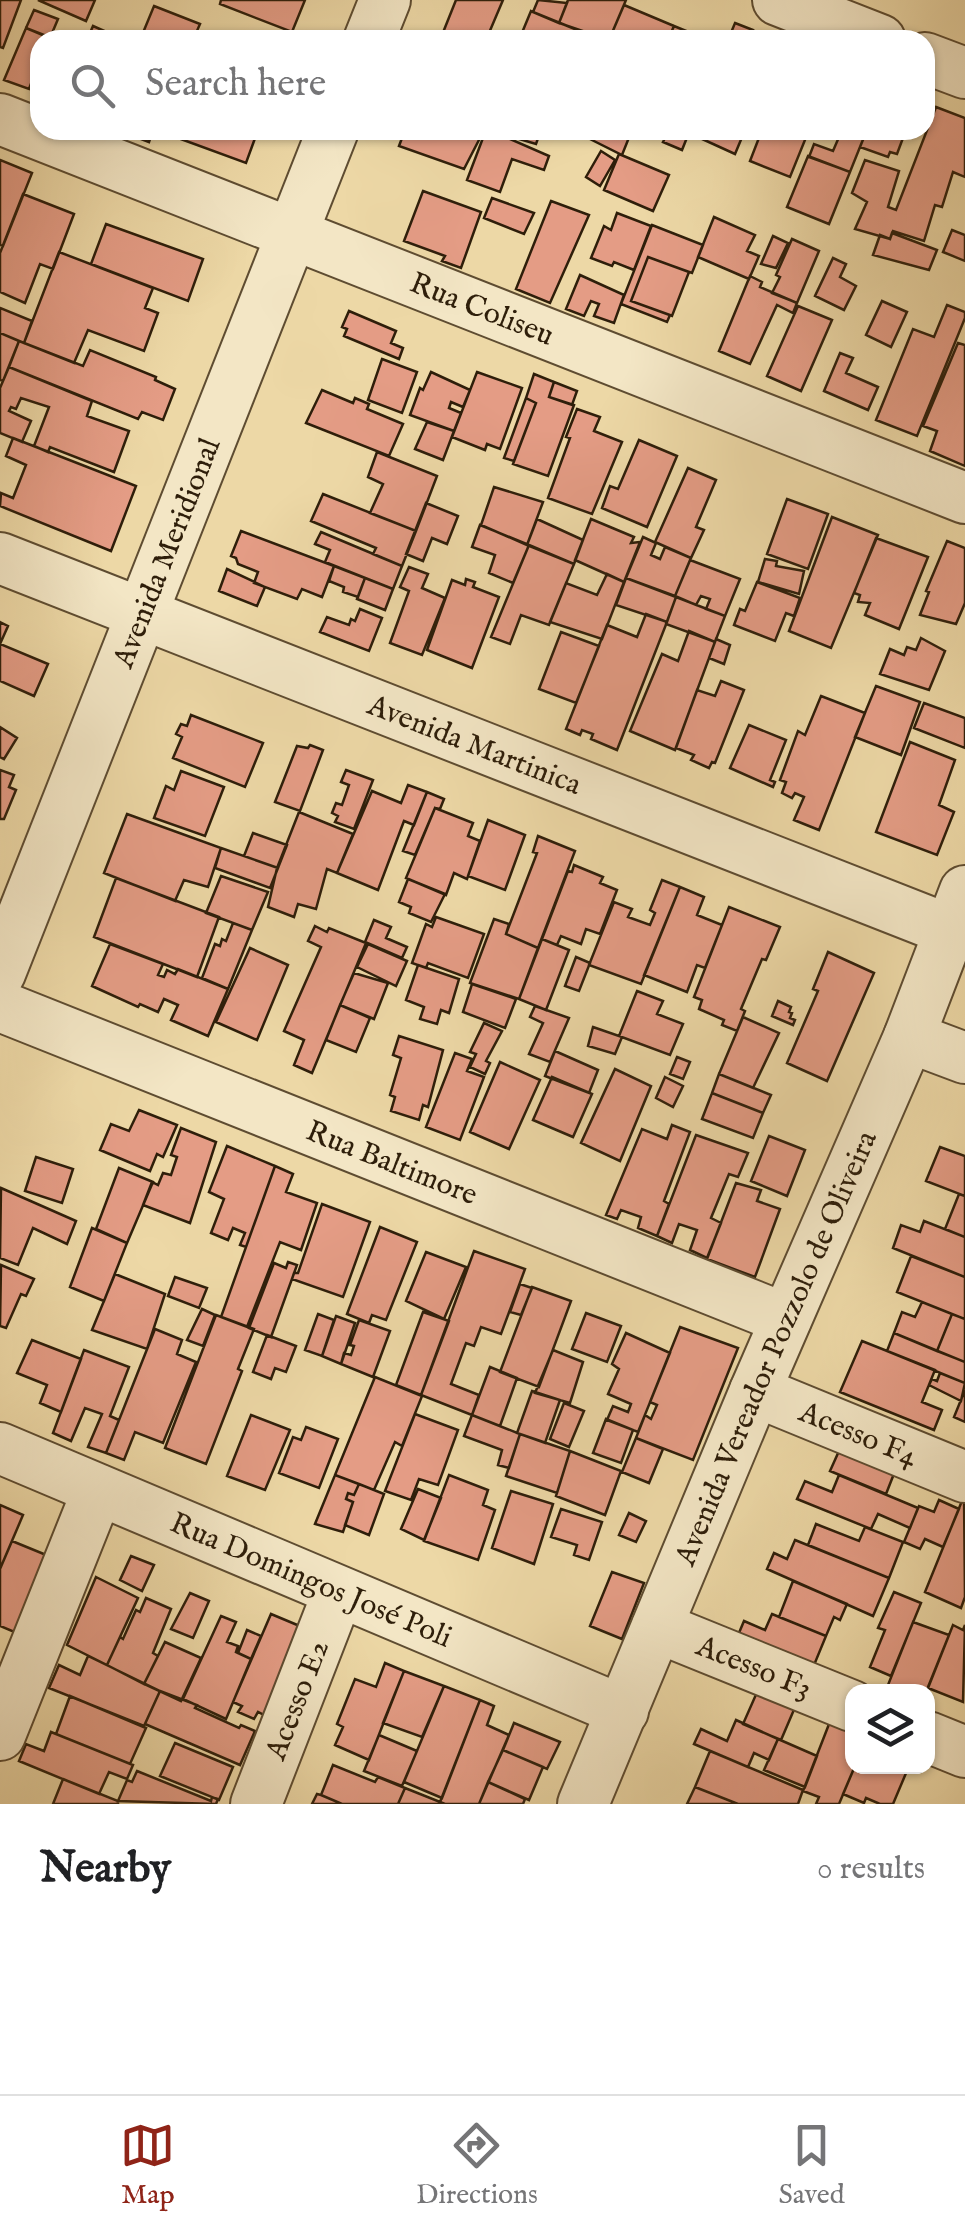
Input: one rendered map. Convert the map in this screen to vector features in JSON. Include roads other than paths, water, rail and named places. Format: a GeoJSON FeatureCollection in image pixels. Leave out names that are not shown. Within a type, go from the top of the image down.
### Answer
{"type":"FeatureCollection","features":[{"type":"Feature","properties":{"kind":"street"},"geometry":{"type":"LineString","coordinates":[[373,30],[385,0]]}},
{"type":"Feature","properties":{"kind":"street"},"geometry":{"type":"LineString","coordinates":[[778,0],[854,30]]}},
{"type":"Feature","properties":{"kind":"street"},"geometry":{"type":"LineString","coordinates":[[935,62],[965,73]]}},
{"type":"Feature","properties":{"kind":"street","name":"Rua Coliseu"},"geometry":{"type":"LineString","coordinates":[[0,118],[30,130]]}},
{"type":"Feature","properties":{"kind":"street","name":"Rua Coliseu"},"geometry":{"type":"LineString","coordinates":[[57,140],[965,498]]}},
{"type":"Feature","properties":{"kind":"street","name":"Avenida Meridional"},"geometry":{"type":"LineString","coordinates":[[0,974],[329,140]]}},
{"type":"Feature","properties":{"kind":"street","name":"Avenida Martinica"},"geometry":{"type":"LineString","coordinates":[[0,558],[140,614],[957,911]]}},
{"type":"Feature","properties":{"kind":"street","name":"Avenida Vereador Pozzolo de Oliveira"},"geometry":{"type":"LineString","coordinates":[[584,1804],[754,1391],[909,1037],[957,911]]}},
{"type":"Feature","properties":{"kind":"street","name":"Rua Baltimore"},"geometry":{"type":"LineString","coordinates":[[0,1006],[786,1318]]}},
{"type":"Feature","properties":{"kind":"street"},"geometry":{"type":"LineString","coordinates":[[909,1037],[965,1058]]}},
{"type":"Feature","properties":{"kind":"street","name":"Acesso F4"},"geometry":{"type":"LineString","coordinates":[[754,1391],[965,1477]]}},
{"type":"Feature","properties":{"kind":"street","name":"Rua Domingos José Poli"},"geometry":{"type":"LineString","coordinates":[[0,1448],[622,1710]]}},
{"type":"Feature","properties":{"kind":"street"},"geometry":{"type":"LineString","coordinates":[[0,1735],[98,1490]]}},
{"type":"Feature","properties":{"kind":"street","name":"Acesso E2"},"geometry":{"type":"LineString","coordinates":[[256,1804],[338,1593]]}},
{"type":"Feature","properties":{"kind":"street","name":"Acesso F3"},"geometry":{"type":"LineString","coordinates":[[657,1627],[845,1703]]}},
{"type":"Feature","properties":{"kind":"street"},"geometry":{"type":"LineString","coordinates":[[935,1740],[965,1752]]}}]}
